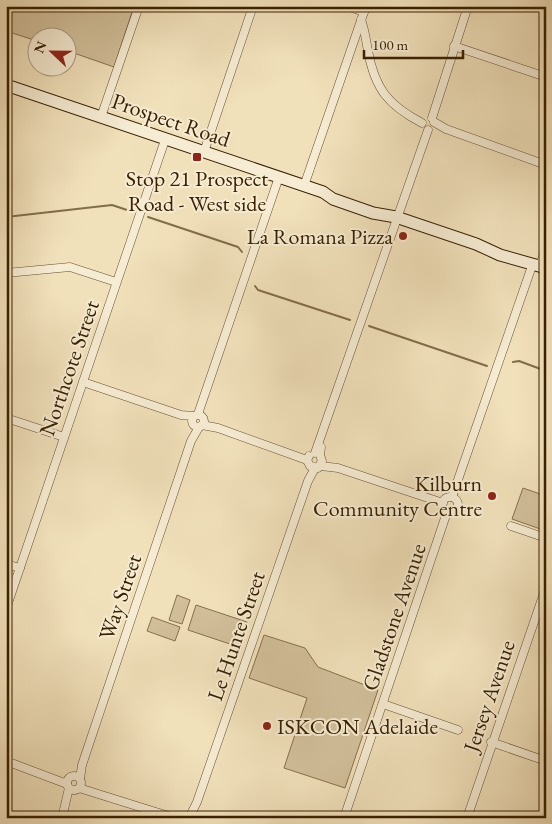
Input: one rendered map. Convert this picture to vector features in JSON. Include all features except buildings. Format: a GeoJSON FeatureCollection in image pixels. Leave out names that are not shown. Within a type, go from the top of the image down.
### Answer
{"type":"FeatureCollection","features":[{"type":"Feature","properties":{"kind":"main road","name":"Prospect Road"},"geometry":{"type":"LineString","coordinates":[[6,85],[323,192],[333,199],[373,213],[391,215],[476,244],[500,255],[540,265]]}},
{"type":"Feature","properties":{"kind":"street"},"geometry":{"type":"LineString","coordinates":[[101,117],[139,6]]}},
{"type":"Feature","properties":{"kind":"street"},"geometry":{"type":"LineString","coordinates":[[204,152],[253,6]]}},
{"type":"Feature","properties":{"kind":"street"},"geometry":{"type":"LineString","coordinates":[[347,6],[364,13]]}},
{"type":"Feature","properties":{"kind":"street","name":"Le Hunte Street"},"geometry":{"type":"LineString","coordinates":[[192,817],[323,437],[391,215],[422,142],[468,6]]}},
{"type":"Feature","properties":{"kind":"street"},"geometry":{"type":"LineString","coordinates":[[364,13],[368,53],[379,87],[386,98],[400,112],[428,124],[546,165]]}},
{"type":"Feature","properties":{"kind":"street"},"geometry":{"type":"LineString","coordinates":[[304,186],[364,13]]}},
{"type":"Feature","properties":{"kind":"street"},"geometry":{"type":"LineString","coordinates":[[454,46],[546,77]]}},
{"type":"Feature","properties":{"kind":"street","name":"Northcote Street"},"geometry":{"type":"LineString","coordinates":[[6,609],[165,140]]}},
{"type":"Feature","properties":{"kind":"street","name":"Way Street"},"geometry":{"type":"LineString","coordinates":[[62,818],[82,765],[279,177]]}},
{"type":"Feature","properties":{"kind":"street"},"geometry":{"type":"LineString","coordinates":[[452,498],[546,248]]}},
{"type":"Feature","properties":{"kind":"street"},"geometry":{"type":"LineString","coordinates":[[6,273],[70,267],[116,282]]}},
{"type":"Feature","properties":{"kind":"street"},"geometry":{"type":"LineString","coordinates":[[83,382],[315,461],[443,502]]}},
{"type":"Feature","properties":{"kind":"street"},"geometry":{"type":"LineString","coordinates":[[6,418],[64,437]]}},
{"type":"Feature","properties":{"kind":"street"},"geometry":{"type":"LineString","coordinates":[[447,498],[452,498],[456,500],[457,508],[454,512],[447,512],[443,507],[443,502],[447,498]]}},
{"type":"Feature","properties":{"kind":"street","name":"Gladstone Avenue"},"geometry":{"type":"LineString","coordinates":[[344,818],[447,512]]}},
{"type":"Feature","properties":{"kind":"street"},"geometry":{"type":"LineString","coordinates":[[511,526],[544,539]]}},
{"type":"Feature","properties":{"kind":"street"},"geometry":{"type":"LineString","coordinates":[[6,564],[20,568]]}},
{"type":"Feature","properties":{"kind":"street","name":"Jersey Avenue"},"geometry":{"type":"LineString","coordinates":[[467,818],[491,742],[546,587]]}},
{"type":"Feature","properties":{"kind":"street"},"geometry":{"type":"LineString","coordinates":[[383,704],[458,730]]}},
{"type":"Feature","properties":{"kind":"street"},"geometry":{"type":"LineString","coordinates":[[491,742],[546,761]]}},
{"type":"Feature","properties":{"kind":"street"},"geometry":{"type":"LineString","coordinates":[[6,761],[175,818]]}},
{"type":"Feature","properties":{"kind":"shaded area"},"geometry":{"type":"Polygon","coordinates":[[[6,6],[134,6],[114,67],[78,54],[78,28],[28,28],[28,38],[6,31],[6,6]]]}},
{"type":"Feature","properties":{"kind":"shaded area"},"geometry":{"type":"Polygon","coordinates":[[[523,488],[546,496],[546,531],[512,519],[523,488]]]}},
{"type":"Feature","properties":{"kind":"shaded area"},"geometry":{"type":"Polygon","coordinates":[[[177,595],[190,600],[182,624],[169,620],[177,595]]]}},
{"type":"Feature","properties":{"kind":"shaded area"},"geometry":{"type":"Polygon","coordinates":[[[196,605],[247,622],[239,647],[188,630],[196,605]]]}},
{"type":"Feature","properties":{"kind":"shaded area"},"geometry":{"type":"Polygon","coordinates":[[[152,617],[180,627],[175,641],[147,631],[152,617]]]}},
{"type":"Feature","properties":{"kind":"shaded area"},"geometry":{"type":"Polygon","coordinates":[[[264,635],[305,648],[318,667],[378,690],[345,788],[284,768],[307,698],[249,678],[264,635]]]}},
{"type":"Feature","properties":{"kind":"waterway"},"geometry":{"type":"LineString","coordinates":[[6,217],[112,205],[133,212]]}},
{"type":"Feature","properties":{"kind":"waterway"},"geometry":{"type":"LineString","coordinates":[[148,217],[238,247],[242,252]]}},
{"type":"Feature","properties":{"kind":"waterway"},"geometry":{"type":"LineString","coordinates":[[255,286],[258,290],[350,320]]}},
{"type":"Feature","properties":{"kind":"waterway"},"geometry":{"type":"LineString","coordinates":[[369,326],[487,366]]}},
{"type":"Feature","properties":{"kind":"waterway"},"geometry":{"type":"LineString","coordinates":[[513,362],[519,361],[546,371]]}},
{"type":"Feature","properties":{"kind":"place","name":"Stop 21 Prospect Road - West side"},"geometry":{"type":"Point","coordinates":[197,157]}},
{"type":"Feature","properties":{"kind":"place","name":"La Romana Pizza"},"geometry":{"type":"Point","coordinates":[403,236]}},
{"type":"Feature","properties":{"kind":"place","name":"Kilburn Community Centre"},"geometry":{"type":"Point","coordinates":[492,496]}},
{"type":"Feature","properties":{"kind":"place","name":"ISKCON Adelaide"},"geometry":{"type":"Point","coordinates":[267,726]}}]}
